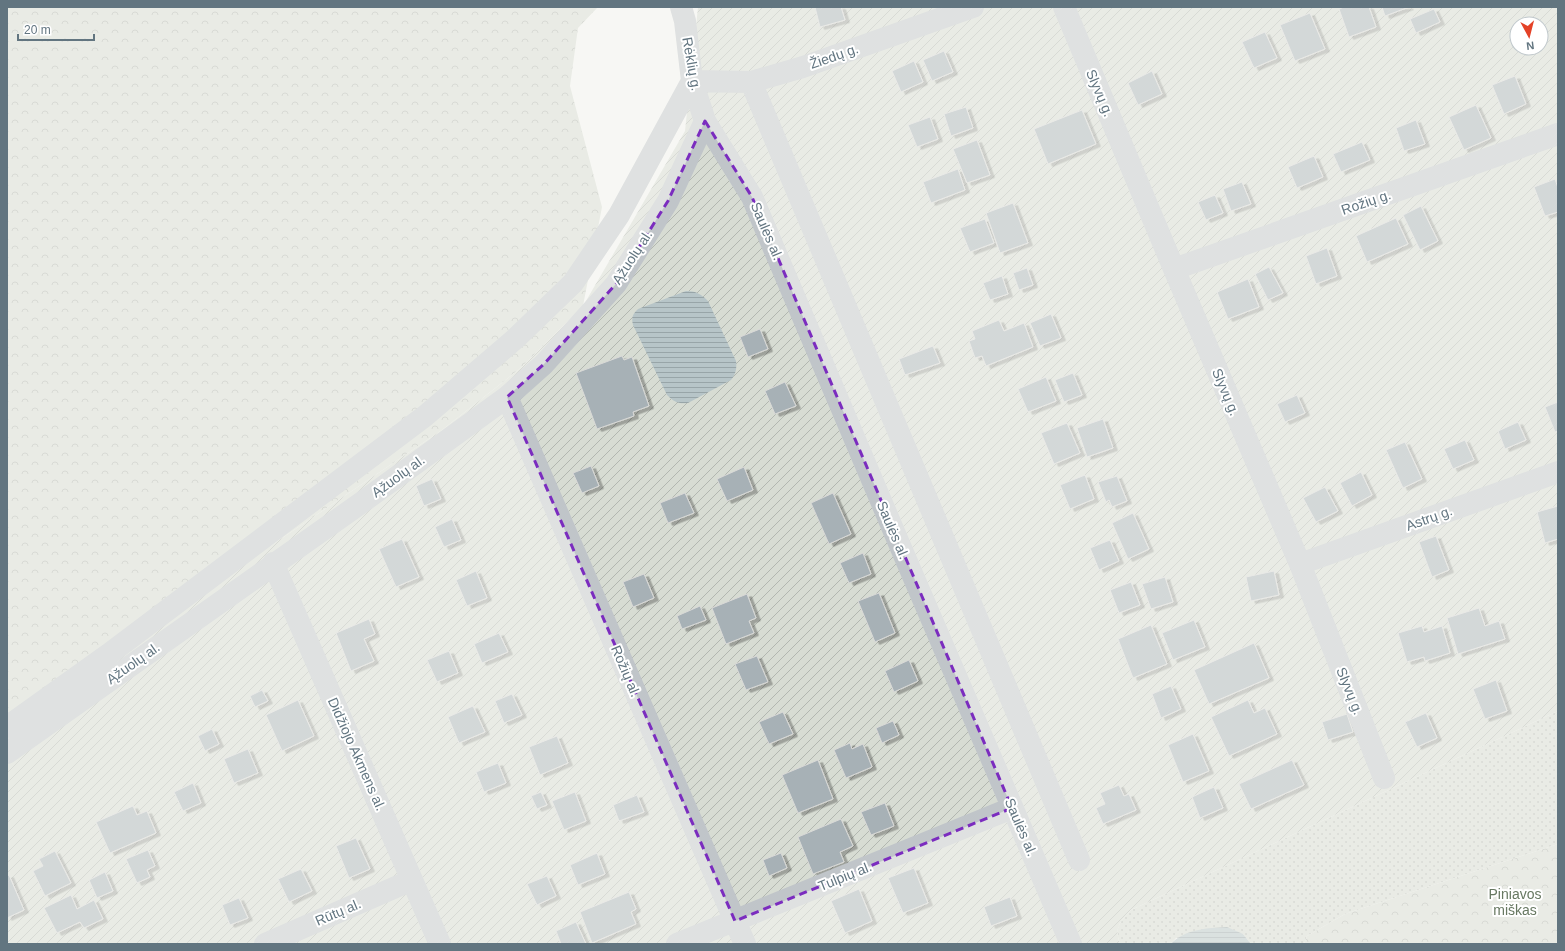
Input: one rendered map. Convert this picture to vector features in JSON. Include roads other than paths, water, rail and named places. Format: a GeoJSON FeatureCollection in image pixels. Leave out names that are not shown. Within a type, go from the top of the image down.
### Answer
{"type":"FeatureCollection","features":[{"type":"Feature","properties":{"kind":"street","name":"Rėklių g."},"geometry":{"type":"LineString","coordinates":[[680,7],[685,21],[692,81],[705,121]]}},
{"type":"Feature","properties":{"kind":"street","name":"Žiedų g."},"geometry":{"type":"LineString","coordinates":[[692,81],[751,82],[803,67],[973,7]]}},
{"type":"Feature","properties":{"kind":"street","name":"Slyvų g."},"geometry":{"type":"LineString","coordinates":[[1064,7],[1300,564],[1384,778]]}},
{"type":"Feature","properties":{"kind":"street"},"geometry":{"type":"LineString","coordinates":[[7,727],[116,649],[425,416],[515,339],[572,283],[619,215],[692,81]]}},
{"type":"Feature","properties":{"kind":"street"},"geometry":{"type":"LineString","coordinates":[[751,82],[1079,860]]}},
{"type":"Feature","properties":{"kind":"street","name":"Ąžuolų al."},"geometry":{"type":"LineString","coordinates":[[7,753],[507,397],[544,364],[616,284],[668,201],[705,121]]}},
{"type":"Feature","properties":{"kind":"street","name":"Saulės al."},"geometry":{"type":"LineString","coordinates":[[705,121],[752,197],[1071,944]]}},
{"type":"Feature","properties":{"kind":"street","name":"Rožių g."},"geometry":{"type":"LineString","coordinates":[[1174,269],[1558,134]]}},
{"type":"Feature","properties":{"kind":"street","name":"Rožių al."},"geometry":{"type":"LineString","coordinates":[[507,397],[745,944]]}},
{"type":"Feature","properties":{"kind":"street","name":"Astrų g."},"geometry":{"type":"LineString","coordinates":[[1300,564],[1558,472]]}},
{"type":"Feature","properties":{"kind":"street","name":"Didžiojo Akmens al."},"geometry":{"type":"LineString","coordinates":[[273,563],[440,944]]}},
{"type":"Feature","properties":{"kind":"street","name":"Tulpių al."},"geometry":{"type":"LineString","coordinates":[[677,944],[1012,808]]}},
{"type":"Feature","properties":{"kind":"street","name":"Rūtų al."},"geometry":{"type":"LineString","coordinates":[[265,944],[412,880]]}},
{"type":"Feature","properties":{"kind":"park label","name":"Piniavos miškas"},"geometry":{"type":"Point","coordinates":[1515,902]}}]}
